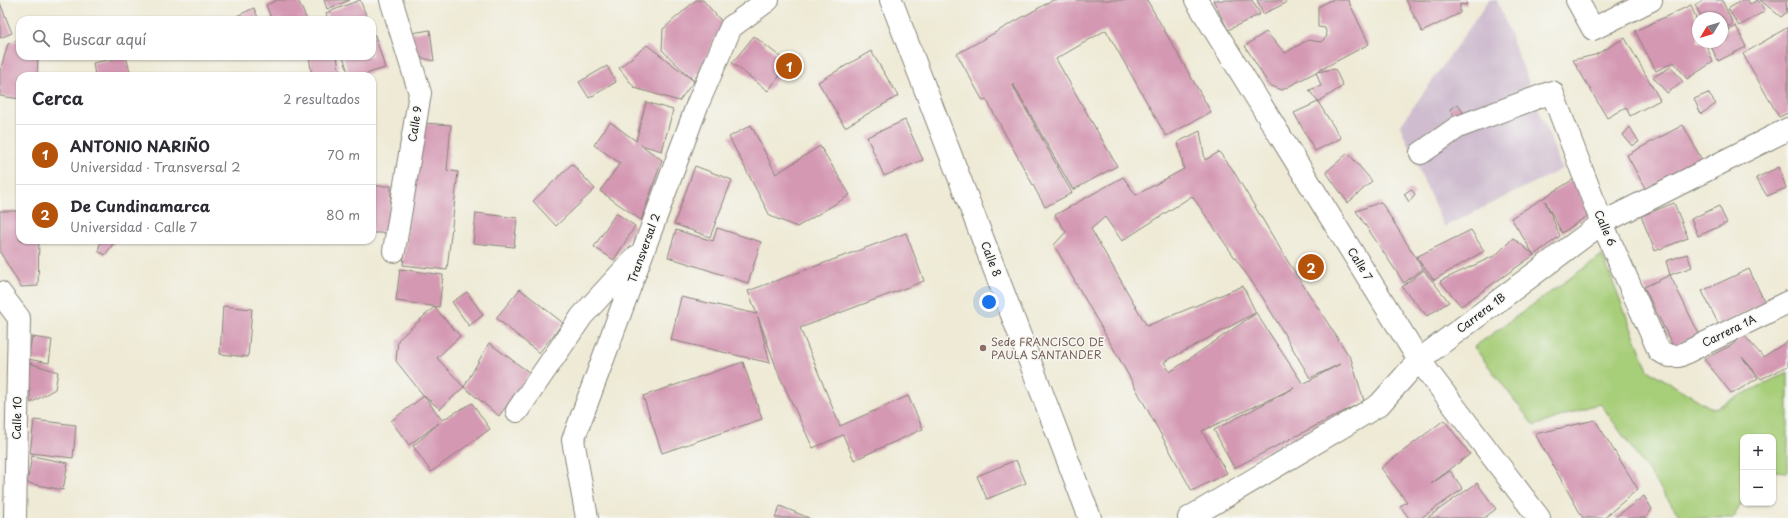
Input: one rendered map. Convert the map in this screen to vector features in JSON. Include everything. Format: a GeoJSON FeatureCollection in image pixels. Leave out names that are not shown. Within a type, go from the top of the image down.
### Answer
{"type":"FeatureCollection","features":[{"type":"Feature","properties":{"kind":"street","name":"Calle 9"},"geometry":{"type":"LineString","coordinates":[[391,0],[420,93],[394,251]]}},
{"type":"Feature","properties":{"kind":"street","name":"Transversal 2"},"geometry":{"type":"LineString","coordinates":[[587,518],[573,440],[698,103],[731,27],[768,0]]}},
{"type":"Feature","properties":{"kind":"street","name":"Calle 8"},"geometry":{"type":"LineString","coordinates":[[891,0],[1090,518]]}},
{"type":"Feature","properties":{"kind":"street","name":"Calle 7"},"geometry":{"type":"LineString","coordinates":[[1196,0],[1420,360],[1539,518]]}},
{"type":"Feature","properties":{"kind":"street"},"geometry":{"type":"LineString","coordinates":[[1577,0],[1594,29],[1651,0]]}},
{"type":"Feature","properties":{"kind":"street","name":"Calle 6"},"geometry":{"type":"LineString","coordinates":[[1421,153],[1458,127],[1552,92],[1602,223],[1659,351],[1670,356]]}},
{"type":"Feature","properties":{"kind":"street","name":"Carrera 1B"},"geometry":{"type":"LineString","coordinates":[[1188,518],[1379,405],[1420,360],[1602,223],[1788,129]]}},
{"type":"Feature","properties":{"kind":"street"},"geometry":{"type":"LineString","coordinates":[[517,411],[582,316],[644,248]]}},
{"type":"Feature","properties":{"kind":"street","name":"Calle 10"},"geometry":{"type":"LineString","coordinates":[[0,293],[19,318],[15,518]]}},
{"type":"Feature","properties":{"kind":"street","name":"Carrera 1A"},"geometry":{"type":"LineString","coordinates":[[1670,356],[1679,356],[1788,302]]}},
{"type":"Feature","properties":{"kind":"shaded area"},"geometry":{"type":"Polygon","coordinates":[[[1489,0],[1497,0],[1562,169],[1444,227],[1400,126],[1489,0]]]}},
{"type":"Feature","properties":{"kind":"green space"},"geometry":{"type":"Polygon","coordinates":[[[1602,255],[1648,370],[1713,409],[1788,372],[1788,472],[1776,471],[1776,434],[1740,434],[1740,506],[1733,518],[1681,518],[1600,403],[1534,426],[1474,347],[1602,255]]]}},
{"type":"Feature","properties":{"kind":"building"},"geometry":{"type":"Polygon","coordinates":[[[277,0],[298,0],[305,16],[270,16],[266,5],[277,0]]]}},
{"type":"Feature","properties":{"kind":"building"},"geometry":{"type":"Polygon","coordinates":[[[324,0],[350,0],[327,9],[324,0]]]}},
{"type":"Feature","properties":{"kind":"building"},"geometry":{"type":"Polygon","coordinates":[[[360,0],[366,16],[327,16],[326,13],[360,0]]]}},
{"type":"Feature","properties":{"kind":"building"},"geometry":{"type":"Polygon","coordinates":[[[696,0],[703,0],[723,23],[694,81],[662,50],[663,29],[696,0]]]}},
{"type":"Feature","properties":{"kind":"building"},"geometry":{"type":"Polygon","coordinates":[[[1053,0],[1147,0],[1211,112],[1166,136],[1106,30],[1056,59],[1117,166],[1073,190],[1012,84],[1072,193],[1045,207],[986,99],[983,101],[957,54],[1053,0]]]}},
{"type":"Feature","properties":{"kind":"building"},"geometry":{"type":"Polygon","coordinates":[[[1213,0],[1252,0],[1260,14],[1228,30],[1213,0]]]}},
{"type":"Feature","properties":{"kind":"building"},"geometry":{"type":"Polygon","coordinates":[[[1257,0],[1284,0],[1286,3],[1263,14],[1257,0]]]}},
{"type":"Feature","properties":{"kind":"building"},"geometry":{"type":"Polygon","coordinates":[[[1331,0],[1348,0],[1369,44],[1282,90],[1269,85],[1245,46],[1266,32],[1285,53],[1308,40],[1321,42],[1327,36],[1325,28],[1318,27],[1318,7],[1331,0]]]}},
{"type":"Feature","properties":{"kind":"building"},"geometry":{"type":"Polygon","coordinates":[[[1406,0],[1465,0],[1467,5],[1460,4],[1460,13],[1422,32],[1406,0]]]}},
{"type":"Feature","properties":{"kind":"building"},"geometry":{"type":"Polygon","coordinates":[[[1703,0],[1722,0],[1728,12],[1699,12],[1695,5],[1703,0]]]}},
{"type":"Feature","properties":{"kind":"building"},"geometry":{"type":"Polygon","coordinates":[[[1742,0],[1748,0],[1750,4],[1758,0],[1765,11],[1739,26],[1728,9],[1742,0]]]}},
{"type":"Feature","properties":{"kind":"building"},"geometry":{"type":"Polygon","coordinates":[[[1760,0],[1788,0],[1786,3],[1787,12],[1781,17],[1760,0]]]}},
{"type":"Feature","properties":{"kind":"building"},"geometry":{"type":"Polygon","coordinates":[[[0,3],[12,33],[0,38],[0,3]]]}},
{"type":"Feature","properties":{"kind":"building"},"geometry":{"type":"Polygon","coordinates":[[[1691,5],[1694,12],[1692,12],[1692,48],[1707,48],[1713,62],[1687,79],[1674,62],[1656,71],[1635,31],[1691,5]]]}},
{"type":"Feature","properties":{"kind":"building"},"geometry":{"type":"Polygon","coordinates":[[[254,8],[257,16],[237,16],[254,8]]]}},
{"type":"Feature","properties":{"kind":"building"},"geometry":{"type":"Polygon","coordinates":[[[1728,13],[1733,24],[1728,26],[1728,13]]]}},
{"type":"Feature","properties":{"kind":"building"},"geometry":{"type":"Polygon","coordinates":[[[1736,26],[1746,47],[1718,61],[1712,48],[1728,48],[1728,30],[1736,26]]]}},
{"type":"Feature","properties":{"kind":"building"},"geometry":{"type":"Polygon","coordinates":[[[1788,27],[1788,113],[1779,117],[1743,54],[1788,27]]]}},
{"type":"Feature","properties":{"kind":"building"},"geometry":{"type":"Polygon","coordinates":[[[430,30],[434,61],[415,56],[412,33],[430,30]]]}},
{"type":"Feature","properties":{"kind":"building"},"geometry":{"type":"Polygon","coordinates":[[[754,36],[789,64],[768,91],[732,63],[754,36]]]}},
{"type":"Feature","properties":{"kind":"building"},"geometry":{"type":"Polygon","coordinates":[[[376,38],[385,68],[372,72],[348,72],[344,60],[376,60],[376,38]]]}},
{"type":"Feature","properties":{"kind":"building"},"geometry":{"type":"Polygon","coordinates":[[[1625,38],[1660,100],[1630,116],[1626,107],[1607,118],[1573,60],[1595,55],[1625,38]]]}},
{"type":"Feature","properties":{"kind":"building"},"geometry":{"type":"Polygon","coordinates":[[[16,41],[16,60],[38,60],[37,72],[16,72],[16,98],[0,96],[0,71],[8,44],[16,41]]]}},
{"type":"Feature","properties":{"kind":"building"},"geometry":{"type":"Polygon","coordinates":[[[647,45],[694,81],[679,101],[635,88],[619,68],[647,45]]]}},
{"type":"Feature","properties":{"kind":"building"},"geometry":{"type":"Polygon","coordinates":[[[871,51],[898,96],[845,127],[818,82],[871,51]]]}},
{"type":"Feature","properties":{"kind":"building"},"geometry":{"type":"Polygon","coordinates":[[[107,60],[127,60],[130,72],[94,72],[93,63],[107,60]]]}},
{"type":"Feature","properties":{"kind":"building"},"geometry":{"type":"Polygon","coordinates":[[[310,60],[338,60],[339,72],[311,72],[310,60]]]}},
{"type":"Feature","properties":{"kind":"building"},"geometry":{"type":"Polygon","coordinates":[[[607,66],[616,82],[589,98],[579,82],[607,66]]]}},
{"type":"Feature","properties":{"kind":"building"},"geometry":{"type":"Polygon","coordinates":[[[1671,67],[1683,82],[1667,93],[1653,77],[1671,67]]]}},
{"type":"Feature","properties":{"kind":"building"},"geometry":{"type":"Polygon","coordinates":[[[1335,69],[1343,86],[1318,102],[1309,90],[1321,86],[1316,72],[1335,69]]]}},
{"type":"Feature","properties":{"kind":"building"},"geometry":{"type":"Polygon","coordinates":[[[1708,93],[1716,104],[1701,114],[1694,99],[1708,93]]]}},
{"type":"Feature","properties":{"kind":"building"},"geometry":{"type":"Polygon","coordinates":[[[646,102],[673,110],[662,151],[641,145],[662,160],[641,220],[600,191],[620,163],[594,145],[610,122],[636,141],[646,102]]]}},
{"type":"Feature","properties":{"kind":"building"},"geometry":{"type":"Polygon","coordinates":[[[1318,102],[1341,138],[1315,151],[1294,113],[1318,102]]]}},
{"type":"Feature","properties":{"kind":"building"},"geometry":{"type":"Polygon","coordinates":[[[1458,104],[1463,112],[1455,118],[1450,109],[1458,104]]]}},
{"type":"Feature","properties":{"kind":"building"},"geometry":{"type":"Polygon","coordinates":[[[905,120],[923,160],[884,176],[867,137],[905,120]]]}},
{"type":"Feature","properties":{"kind":"building"},"geometry":{"type":"Polygon","coordinates":[[[423,123],[451,125],[447,170],[458,172],[447,270],[403,265],[415,167],[423,123]]]}},
{"type":"Feature","properties":{"kind":"building"},"geometry":{"type":"Polygon","coordinates":[[[751,125],[776,174],[820,146],[850,195],[797,227],[770,216],[729,137],[751,125]]]}},
{"type":"Feature","properties":{"kind":"building"},"geometry":{"type":"Polygon","coordinates":[[[1683,125],[1702,160],[1646,190],[1627,155],[1683,125]]]}},
{"type":"Feature","properties":{"kind":"building"},"geometry":{"type":"Polygon","coordinates":[[[1630,127],[1639,142],[1632,146],[1623,135],[1630,127]]]}},
{"type":"Feature","properties":{"kind":"building"},"geometry":{"type":"Polygon","coordinates":[[[1200,131],[1205,160],[1219,152],[1231,167],[1287,260],[1351,359],[1364,401],[1234,468],[1214,430],[1294,388],[1202,431],[1227,473],[1192,491],[1124,367],[1054,245],[1066,232],[1055,215],[1123,177],[1136,195],[1184,169],[1178,142],[1200,131]],[[1192,196],[1122,241],[1105,217],[1091,229],[1147,326],[1243,286],[1256,313],[1303,384],[1340,364],[1310,378],[1263,298],[1192,196]],[[1255,314],[1164,362],[1170,372],[1255,314]]]}},
{"type":"Feature","properties":{"kind":"building"},"geometry":{"type":"Polygon","coordinates":[[[1348,153],[1372,181],[1348,203],[1326,172],[1348,153]]]}},
{"type":"Feature","properties":{"kind":"building"},"geometry":{"type":"Polygon","coordinates":[[[572,164],[595,189],[556,226],[533,201],[572,164]]]}},
{"type":"Feature","properties":{"kind":"building"},"geometry":{"type":"Polygon","coordinates":[[[695,166],[732,180],[710,237],[674,224],[695,166]]]}},
{"type":"Feature","properties":{"kind":"building"},"geometry":{"type":"Polygon","coordinates":[[[1779,167],[1786,188],[1767,196],[1756,178],[1779,167]]]}},
{"type":"Feature","properties":{"kind":"building"},"geometry":{"type":"Polygon","coordinates":[[[1574,179],[1590,214],[1562,233],[1545,201],[1560,236],[1534,255],[1511,218],[1574,179]]]}},
{"type":"Feature","properties":{"kind":"building"},"geometry":{"type":"Polygon","coordinates":[[[376,186],[391,186],[390,233],[376,233],[376,186]]]}},
{"type":"Feature","properties":{"kind":"building"},"geometry":{"type":"Polygon","coordinates":[[[1411,189],[1415,194],[1409,202],[1404,194],[1411,189]]]}},
{"type":"Feature","properties":{"kind":"building"},"geometry":{"type":"Polygon","coordinates":[[[1381,202],[1423,269],[1404,283],[1356,211],[1381,202]]]}},
{"type":"Feature","properties":{"kind":"building"},"geometry":{"type":"Polygon","coordinates":[[[1674,203],[1688,238],[1655,251],[1641,216],[1674,203]]]}},
{"type":"Feature","properties":{"kind":"building"},"geometry":{"type":"Polygon","coordinates":[[[1719,206],[1727,223],[1698,236],[1691,219],[1719,206]]]}},
{"type":"Feature","properties":{"kind":"building"},"geometry":{"type":"Polygon","coordinates":[[[0,211],[16,211],[16,244],[39,244],[38,286],[21,287],[0,252],[0,211]]]}},
{"type":"Feature","properties":{"kind":"building"},"geometry":{"type":"Polygon","coordinates":[[[476,213],[517,218],[514,247],[473,243],[476,213]]]}},
{"type":"Feature","properties":{"kind":"building"},"geometry":{"type":"Polygon","coordinates":[[[616,213],[635,226],[614,260],[594,247],[616,213]]]}},
{"type":"Feature","properties":{"kind":"building"},"geometry":{"type":"Polygon","coordinates":[[[717,228],[761,242],[748,283],[668,257],[676,230],[713,241],[717,228]]]}},
{"type":"Feature","properties":{"kind":"building"},"geometry":{"type":"Polygon","coordinates":[[[1471,230],[1484,251],[1434,280],[1416,257],[1471,230]]]}},
{"type":"Feature","properties":{"kind":"building"},"geometry":{"type":"Polygon","coordinates":[[[906,233],[924,281],[800,328],[840,426],[908,396],[923,429],[854,460],[843,435],[813,448],[779,375],[758,317],[770,363],[671,340],[681,297],[757,314],[748,291],[906,233]]]}},
{"type":"Feature","properties":{"kind":"building"},"geometry":{"type":"Polygon","coordinates":[[[1513,238],[1534,255],[1461,306],[1440,281],[1496,255],[1513,238]]]}},
{"type":"Feature","properties":{"kind":"building"},"geometry":{"type":"Polygon","coordinates":[[[100,244],[113,244],[105,255],[98,251],[100,244]]]}},
{"type":"Feature","properties":{"kind":"building"},"geometry":{"type":"Polygon","coordinates":[[[1687,254],[1692,267],[1670,275],[1666,261],[1687,254]]]}},
{"type":"Feature","properties":{"kind":"building"},"geometry":{"type":"Polygon","coordinates":[[[400,269],[443,275],[439,307],[396,301],[400,269]]]}},
{"type":"Feature","properties":{"kind":"building"},"geometry":{"type":"Polygon","coordinates":[[[1749,269],[1765,303],[1719,325],[1702,291],[1749,269]]]}},
{"type":"Feature","properties":{"kind":"building"},"geometry":{"type":"Polygon","coordinates":[[[1424,270],[1449,302],[1427,316],[1402,287],[1424,270]]]}},
{"type":"Feature","properties":{"kind":"building"},"geometry":{"type":"Polygon","coordinates":[[[1670,275],[1699,334],[1673,346],[1644,287],[1670,275]]]}},
{"type":"Feature","properties":{"kind":"building"},"geometry":{"type":"Polygon","coordinates":[[[520,289],[563,323],[539,353],[496,318],[520,289]]]}},
{"type":"Feature","properties":{"kind":"building"},"geometry":{"type":"Polygon","coordinates":[[[467,292],[483,315],[469,326],[452,302],[467,292]]]}},
{"type":"Feature","properties":{"kind":"building"},"geometry":{"type":"Polygon","coordinates":[[[223,306],[252,309],[248,357],[220,354],[223,306]]]}},
{"type":"Feature","properties":{"kind":"building"},"geometry":{"type":"Polygon","coordinates":[[[434,307],[460,336],[437,358],[464,387],[440,409],[424,396],[396,361],[398,340],[434,307]]]}},
{"type":"Feature","properties":{"kind":"building"},"geometry":{"type":"Polygon","coordinates":[[[1744,335],[1763,357],[1788,341],[1788,366],[1761,379],[1742,357],[1758,378],[1732,394],[1704,359],[1732,345],[1744,335]]]}},
{"type":"Feature","properties":{"kind":"building"},"geometry":{"type":"Polygon","coordinates":[[[32,337],[52,340],[49,363],[28,359],[32,337]]]}},
{"type":"Feature","properties":{"kind":"building"},"geometry":{"type":"Polygon","coordinates":[[[489,343],[530,373],[499,416],[464,387],[489,343]]]}},
{"type":"Feature","properties":{"kind":"building"},"geometry":{"type":"Polygon","coordinates":[[[26,362],[58,372],[55,389],[31,403],[26,362]]]}},
{"type":"Feature","properties":{"kind":"building"},"geometry":{"type":"Polygon","coordinates":[[[743,362],[762,419],[662,453],[643,396],[743,362]]]}},
{"type":"Feature","properties":{"kind":"building"},"geometry":{"type":"Polygon","coordinates":[[[424,396],[442,420],[472,403],[490,429],[431,472],[413,446],[439,423],[409,445],[391,421],[424,396]]]}},
{"type":"Feature","properties":{"kind":"building"},"geometry":{"type":"Polygon","coordinates":[[[34,420],[76,425],[73,458],[30,453],[34,420]]]}},
{"type":"Feature","properties":{"kind":"building"},"geometry":{"type":"Polygon","coordinates":[[[1444,420],[1470,454],[1431,484],[1450,471],[1463,489],[1421,518],[1409,518],[1400,506],[1407,502],[1381,468],[1444,420]]]}},
{"type":"Feature","properties":{"kind":"building"},"geometry":{"type":"Polygon","coordinates":[[[1595,420],[1638,489],[1604,518],[1583,518],[1535,434],[1595,420]]]}},
{"type":"Feature","properties":{"kind":"building"},"geometry":{"type":"Polygon","coordinates":[[[32,456],[68,463],[63,490],[27,483],[32,456]]]}},
{"type":"Feature","properties":{"kind":"building"},"geometry":{"type":"Polygon","coordinates":[[[1016,460],[1026,483],[987,499],[977,476],[1016,460]]]}},
{"type":"Feature","properties":{"kind":"building"},"geometry":{"type":"Polygon","coordinates":[[[1477,483],[1496,509],[1484,518],[1427,518],[1477,483]]]}},
{"type":"Feature","properties":{"kind":"building"},"geometry":{"type":"Polygon","coordinates":[[[1644,496],[1652,509],[1646,518],[1614,518],[1644,496]]]}},
{"type":"Feature","properties":{"kind":"building"},"geometry":{"type":"Polygon","coordinates":[[[780,506],[809,518],[775,518],[780,506]]]}},
{"type":"Feature","properties":{"kind":"place","name":"ANTONIO NARIÑO"},"geometry":{"type":"Point","coordinates":[789,66]}},
{"type":"Feature","properties":{"kind":"place","name":"De Cundinamarca"},"geometry":{"type":"Point","coordinates":[1311,267]}},
{"type":"Feature","properties":{"kind":"place","name":"Sede FRANCISCO DE PAULA SANTANDER"},"geometry":{"type":"Point","coordinates":[983,348]}}]}
